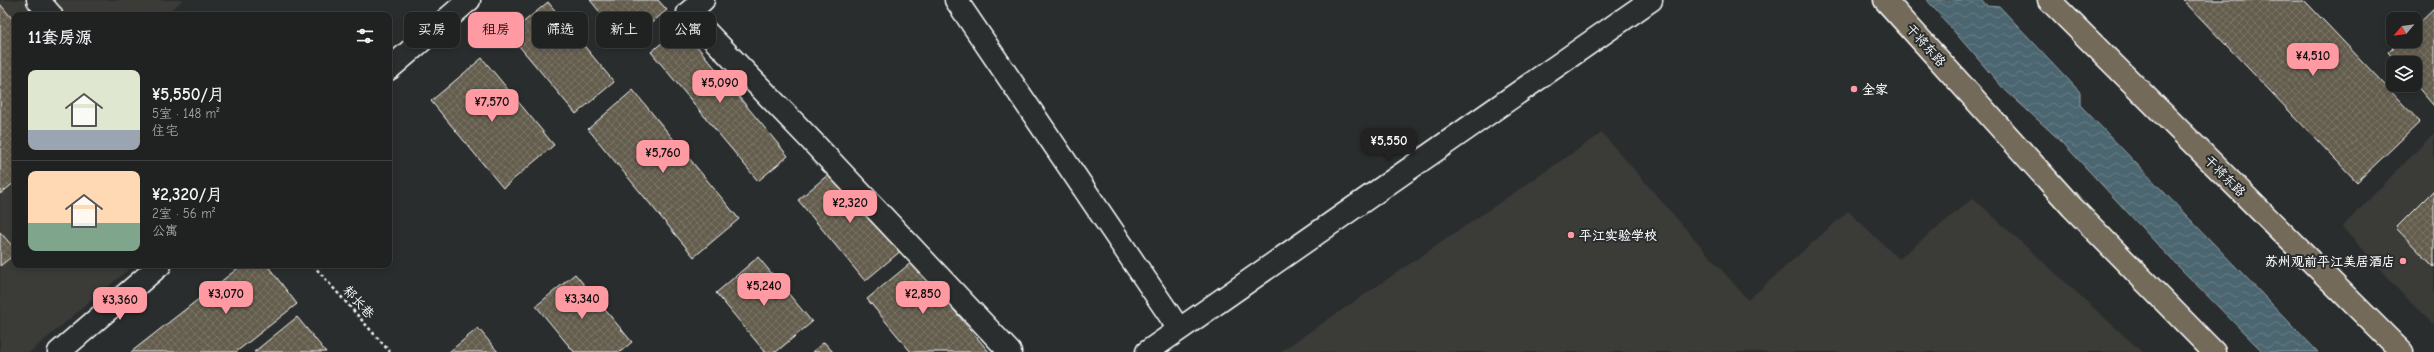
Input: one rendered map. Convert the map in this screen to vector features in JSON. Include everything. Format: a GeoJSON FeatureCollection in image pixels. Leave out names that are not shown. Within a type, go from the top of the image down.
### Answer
{"type":"FeatureCollection","features":[{"type":"Feature","properties":{"kind":"main road","name":"干将东路"},"geometry":{"type":"LineString","coordinates":[[1885,0],[2072,206],[2214,352]]}},
{"type":"Feature","properties":{"kind":"main road","name":"干将东路"},"geometry":{"type":"LineString","coordinates":[[2049,0],[2402,352]]}},
{"type":"Feature","properties":{"kind":"street"},"geometry":{"type":"LineString","coordinates":[[38,0],[48,12]]}},
{"type":"Feature","properties":{"kind":"street"},"geometry":{"type":"LineString","coordinates":[[392,66],[469,0]]}},
{"type":"Feature","properties":{"kind":"street"},"geometry":{"type":"LineString","coordinates":[[703,0],[688,12],[814,142],[1010,352]]}},
{"type":"Feature","properties":{"kind":"street"},"geometry":{"type":"LineString","coordinates":[[956,0],[1180,329]]}},
{"type":"Feature","properties":{"kind":"street"},"geometry":{"type":"LineString","coordinates":[[1147,352],[1651,0]]}},
{"type":"Feature","properties":{"kind":"street"},"geometry":{"type":"LineString","coordinates":[[59,352],[157,268]]}},
{"type":"Feature","properties":{"kind":"path","name":"邾长巷"},"geometry":{"type":"LineString","coordinates":[[316,268],[390,352]]}},
{"type":"Feature","properties":{"kind":"shaded area"},"geometry":{"type":"Polygon","coordinates":[[[0,0],[183,0],[169,12],[12,12],[12,268],[130,268],[30,352],[0,352],[0,0]]]}},
{"type":"Feature","properties":{"kind":"shaded area","name":"平江实验学校"},"geometry":{"type":"Polygon","coordinates":[[[1602,133],[1748,300],[1848,211],[1899,259],[1973,198],[2142,352],[1280,352],[1602,133]]]}},
{"type":"Feature","properties":{"kind":"shaded area","name":"苏州观前平江美居酒店"},"geometry":{"type":"Polygon","coordinates":[[[2434,133],[2434,325],[2403,295],[2342,227],[2434,133]]]}},
{"type":"Feature","properties":{"kind":"water"},"geometry":{"type":"Polygon","coordinates":[[[1927,0],[1982,0],[1986,5],[1999,6],[2080,92],[2080,105],[2318,352],[2263,352],[2170,258],[2062,142],[2003,88],[1927,0]]]}},
{"type":"Feature","properties":{"kind":"building"},"geometry":{"type":"Polygon","coordinates":[[[590,0],[658,0],[667,10],[665,12],[660,12],[660,16],[652,22],[652,12],[600,12],[590,0]]]}},
{"type":"Feature","properties":{"kind":"building"},"geometry":{"type":"Polygon","coordinates":[[[2183,0],[2304,0],[2386,86],[2386,92],[2391,92],[2420,122],[2357,182],[2183,0]]]}},
{"type":"Feature","properties":{"kind":"building"},"geometry":{"type":"Polygon","coordinates":[[[548,2],[556,12],[536,12],[548,2]]]}},
{"type":"Feature","properties":{"kind":"building"},"geometry":{"type":"Polygon","coordinates":[[[0,4],[12,18],[12,184],[0,194],[0,4]]]}},
{"type":"Feature","properties":{"kind":"building"},"geometry":{"type":"Polygon","coordinates":[[[2434,9],[2434,106],[2422,92],[2422,56],[2391,56],[2388,52],[2392,48],[2422,48],[2422,20],[2434,9]]]}},
{"type":"Feature","properties":{"kind":"building"},"geometry":{"type":"Polygon","coordinates":[[[532,15],[532,48],[586,48],[614,82],[576,114],[521,48],[524,48],[524,22],[532,15]]]}},
{"type":"Feature","properties":{"kind":"building"},"geometry":{"type":"Polygon","coordinates":[[[660,44],[660,48],[698,48],[788,156],[758,181],[651,52],[660,44]]]}},
{"type":"Feature","properties":{"kind":"building"},"geometry":{"type":"Polygon","coordinates":[[[482,58],[554,145],[503,188],[431,101],[482,58]]]}},
{"type":"Feature","properties":{"kind":"building"},"geometry":{"type":"Polygon","coordinates":[[[633,90],[739,219],[694,257],[588,129],[633,90]]]}},
{"type":"Feature","properties":{"kind":"building"},"geometry":{"type":"Polygon","coordinates":[[[836,168],[903,249],[865,281],[798,200],[836,168]]]}},
{"type":"Feature","properties":{"kind":"building"},"geometry":{"type":"Polygon","coordinates":[[[2434,190],[2434,267],[2396,228],[2434,190]]]}},
{"type":"Feature","properties":{"kind":"building"},"geometry":{"type":"Polygon","coordinates":[[[0,232],[12,246],[12,256],[0,266],[0,232]]]}},
{"type":"Feature","properties":{"kind":"building"},"geometry":{"type":"Polygon","coordinates":[[[758,257],[812,322],[776,352],[765,352],[716,293],[758,257]]]}},
{"type":"Feature","properties":{"kind":"building"},"geometry":{"type":"Polygon","coordinates":[[[913,261],[989,352],[911,352],[867,299],[913,261]]]}},
{"type":"Feature","properties":{"kind":"building"},"geometry":{"type":"Polygon","coordinates":[[[238,268],[269,268],[297,304],[236,352],[131,352],[238,268]]]}},
{"type":"Feature","properties":{"kind":"building"},"geometry":{"type":"Polygon","coordinates":[[[575,274],[632,342],[620,352],[574,352],[536,306],[575,274]]]}},
{"type":"Feature","properties":{"kind":"building"},"geometry":{"type":"Polygon","coordinates":[[[297,317],[326,352],[254,352],[297,317]]]}},
{"type":"Feature","properties":{"kind":"building"},"geometry":{"type":"Polygon","coordinates":[[[478,328],[498,352],[449,352],[478,328]]]}},
{"type":"Feature","properties":{"kind":"building"},"geometry":{"type":"Polygon","coordinates":[[[824,342],[833,352],[812,352],[824,342]]]}},
{"type":"Feature","properties":{"kind":"place","name":"全家"},"geometry":{"type":"Point","coordinates":[1854,89]}},
{"type":"Feature","properties":{"kind":"place","name":"平江实验学校"},"geometry":{"type":"Point","coordinates":[1571,235]}},
{"type":"Feature","properties":{"kind":"place","name":"苏州观前平江美居酒店"},"geometry":{"type":"Point","coordinates":[2403,261]}}]}
